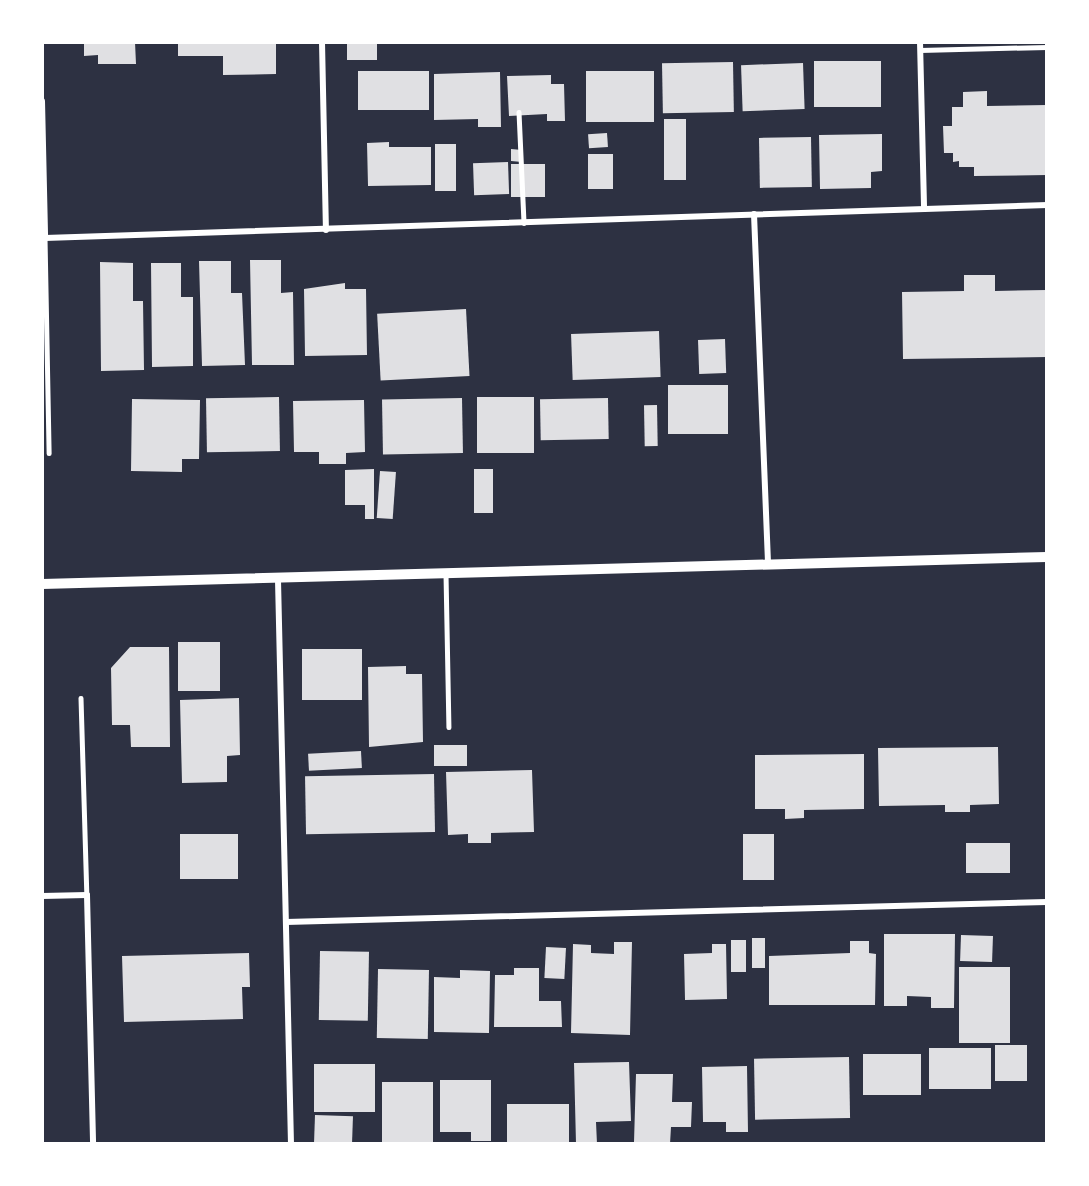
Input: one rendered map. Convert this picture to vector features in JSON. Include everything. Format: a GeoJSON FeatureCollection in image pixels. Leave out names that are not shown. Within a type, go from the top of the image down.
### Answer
{"type":"FeatureCollection","features":[{"type":"Feature","properties":{"kind":"street"},"geometry":{"type":"LineString","coordinates":[[322,42],[326,230]]}},
{"type":"Feature","properties":{"kind":"street"},"geometry":{"type":"LineString","coordinates":[[920,42],[924,209]]}},
{"type":"Feature","properties":{"kind":"street"},"geometry":{"type":"LineString","coordinates":[[42,101],[45,238],[1047,205]]}},
{"type":"Feature","properties":{"kind":"street"},"geometry":{"type":"LineString","coordinates":[[754,214],[768,563]]}},
{"type":"Feature","properties":{"kind":"street"},"geometry":{"type":"LineString","coordinates":[[42,584],[278,580],[768,563],[1047,557]]}},
{"type":"Feature","properties":{"kind":"street"},"geometry":{"type":"LineString","coordinates":[[278,580],[291,1144]]}},
{"type":"Feature","properties":{"kind":"street"},"geometry":{"type":"LineString","coordinates":[[42,896],[87,895],[93,1144]]}},
{"type":"Feature","properties":{"kind":"street"},"geometry":{"type":"LineString","coordinates":[[286,922],[1047,902]]}},
{"type":"Feature","properties":{"kind":"lane"},"geometry":{"type":"LineString","coordinates":[[920,50],[1047,47]]}},
{"type":"Feature","properties":{"kind":"lane"},"geometry":{"type":"LineString","coordinates":[[519,112],[524,223]]}},
{"type":"Feature","properties":{"kind":"lane"},"geometry":{"type":"LineString","coordinates":[[45,238],[49,453]]}},
{"type":"Feature","properties":{"kind":"lane"},"geometry":{"type":"LineString","coordinates":[[446,574],[449,727]]}},
{"type":"Feature","properties":{"kind":"lane"},"geometry":{"type":"LineString","coordinates":[[81,698],[87,895]]}},
{"type":"Feature","properties":{"kind":"building"},"geometry":{"type":"Polygon","coordinates":[[[84,42],[135,42],[136,64],[98,64],[98,55],[84,56],[84,42]]]}},
{"type":"Feature","properties":{"kind":"building"},"geometry":{"type":"Polygon","coordinates":[[[178,42],[276,42],[276,74],[223,75],[223,56],[178,56],[178,42]]]}},
{"type":"Feature","properties":{"kind":"building"},"geometry":{"type":"Polygon","coordinates":[[[347,42],[377,42],[377,60],[347,60],[347,42]]]}},
{"type":"Feature","properties":{"kind":"building"},"geometry":{"type":"Polygon","coordinates":[[[814,61],[881,61],[881,107],[814,107],[814,61]]]}},
{"type":"Feature","properties":{"kind":"building"},"geometry":{"type":"Polygon","coordinates":[[[733,62],[734,112],[663,113],[662,63],[733,62]]]}},
{"type":"Feature","properties":{"kind":"building"},"geometry":{"type":"Polygon","coordinates":[[[803,63],[805,109],[743,111],[741,65],[803,63]]]}},
{"type":"Feature","properties":{"kind":"building"},"geometry":{"type":"Polygon","coordinates":[[[358,71],[429,71],[429,110],[358,110],[358,71]]]}},
{"type":"Feature","properties":{"kind":"building"},"geometry":{"type":"Polygon","coordinates":[[[586,71],[654,71],[654,122],[586,122],[586,71]]]}},
{"type":"Feature","properties":{"kind":"building"},"geometry":{"type":"Polygon","coordinates":[[[500,72],[501,127],[478,127],[478,119],[434,120],[434,74],[500,72]]]}},
{"type":"Feature","properties":{"kind":"building"},"geometry":{"type":"Polygon","coordinates":[[[551,75],[551,84],[564,84],[565,121],[547,121],[547,114],[509,116],[507,76],[551,75]]]}},
{"type":"Feature","properties":{"kind":"building"},"geometry":{"type":"Polygon","coordinates":[[[987,91],[987,106],[1047,105],[1047,175],[974,176],[974,167],[959,167],[959,161],[953,162],[953,153],[944,153],[943,126],[952,126],[952,107],[963,107],[963,92],[987,91]]]}},
{"type":"Feature","properties":{"kind":"building"},"geometry":{"type":"Polygon","coordinates":[[[664,119],[686,119],[686,180],[664,180],[664,119]]]}},
{"type":"Feature","properties":{"kind":"building"},"geometry":{"type":"Polygon","coordinates":[[[607,133],[608,147],[589,148],[588,134],[607,133]]]}},
{"type":"Feature","properties":{"kind":"building"},"geometry":{"type":"Polygon","coordinates":[[[882,134],[882,171],[871,172],[871,188],[820,189],[819,135],[882,134]]]}},
{"type":"Feature","properties":{"kind":"building"},"geometry":{"type":"Polygon","coordinates":[[[811,137],[812,187],[760,188],[759,138],[811,137]]]}},
{"type":"Feature","properties":{"kind":"building"},"geometry":{"type":"Polygon","coordinates":[[[389,142],[389,147],[431,147],[431,185],[368,186],[367,143],[389,142]]]}},
{"type":"Feature","properties":{"kind":"building"},"geometry":{"type":"Polygon","coordinates":[[[435,144],[456,144],[456,191],[435,191],[435,144]]]}},
{"type":"Feature","properties":{"kind":"building"},"geometry":{"type":"Polygon","coordinates":[[[511,149],[522,150],[522,162],[511,161],[511,149]]]}},
{"type":"Feature","properties":{"kind":"building"},"geometry":{"type":"Polygon","coordinates":[[[588,154],[613,154],[613,189],[588,189],[588,154]]]}},
{"type":"Feature","properties":{"kind":"building"},"geometry":{"type":"Polygon","coordinates":[[[508,162],[509,194],[474,195],[473,163],[508,162]]]}},
{"type":"Feature","properties":{"kind":"building"},"geometry":{"type":"Polygon","coordinates":[[[511,164],[545,164],[545,197],[511,197],[511,164]]]}},
{"type":"Feature","properties":{"kind":"building"},"geometry":{"type":"Polygon","coordinates":[[[250,260],[281,260],[281,293],[293,292],[294,365],[252,365],[250,260]]]}},
{"type":"Feature","properties":{"kind":"building"},"geometry":{"type":"Polygon","coordinates":[[[199,261],[231,261],[231,293],[242,293],[245,365],[202,366],[199,261]]]}},
{"type":"Feature","properties":{"kind":"building"},"geometry":{"type":"Polygon","coordinates":[[[100,262],[133,263],[133,301],[143,301],[144,370],[101,371],[100,262]]]}},
{"type":"Feature","properties":{"kind":"building"},"geometry":{"type":"Polygon","coordinates":[[[151,263],[181,263],[181,297],[193,297],[193,366],[152,367],[151,263]]]}},
{"type":"Feature","properties":{"kind":"building"},"geometry":{"type":"Polygon","coordinates":[[[964,275],[995,275],[995,291],[1047,290],[1047,357],[903,359],[902,292],[964,291],[964,275]]]}},
{"type":"Feature","properties":{"kind":"building"},"geometry":{"type":"Polygon","coordinates":[[[345,283],[345,289],[366,289],[367,355],[305,356],[304,289],[345,283]]]}},
{"type":"Feature","properties":{"kind":"building"},"geometry":{"type":"Polygon","coordinates":[[[466,309],[470,376],[381,381],[377,314],[466,309]]]}},
{"type":"Feature","properties":{"kind":"building"},"geometry":{"type":"Polygon","coordinates":[[[659,331],[661,377],[573,380],[571,334],[659,331]]]}},
{"type":"Feature","properties":{"kind":"building"},"geometry":{"type":"Polygon","coordinates":[[[725,339],[726,373],[699,374],[698,340],[725,339]]]}},
{"type":"Feature","properties":{"kind":"building"},"geometry":{"type":"Polygon","coordinates":[[[668,385],[728,385],[728,434],[668,434],[668,385]]]}},
{"type":"Feature","properties":{"kind":"building"},"geometry":{"type":"Polygon","coordinates":[[[279,397],[280,451],[207,452],[206,398],[279,397]]]}},
{"type":"Feature","properties":{"kind":"building"},"geometry":{"type":"Polygon","coordinates":[[[477,397],[534,397],[534,453],[477,453],[477,397]]]}},
{"type":"Feature","properties":{"kind":"building"},"geometry":{"type":"Polygon","coordinates":[[[462,398],[463,453],[383,454],[382,399],[462,398]]]}},
{"type":"Feature","properties":{"kind":"building"},"geometry":{"type":"Polygon","coordinates":[[[608,398],[609,439],[541,440],[540,399],[608,398]]]}},
{"type":"Feature","properties":{"kind":"building"},"geometry":{"type":"Polygon","coordinates":[[[132,399],[200,400],[199,459],[182,459],[182,472],[131,471],[132,399]]]}},
{"type":"Feature","properties":{"kind":"building"},"geometry":{"type":"Polygon","coordinates":[[[364,400],[365,452],[346,453],[346,464],[319,464],[319,452],[294,452],[293,401],[364,400]]]}},
{"type":"Feature","properties":{"kind":"building"},"geometry":{"type":"Polygon","coordinates":[[[644,405],[657,405],[658,446],[645,446],[644,405]]]}},
{"type":"Feature","properties":{"kind":"building"},"geometry":{"type":"Polygon","coordinates":[[[374,469],[374,519],[365,519],[365,505],[345,505],[345,470],[374,469]]]}},
{"type":"Feature","properties":{"kind":"building"},"geometry":{"type":"Polygon","coordinates":[[[474,469],[493,469],[493,513],[474,513],[474,469]]]}},
{"type":"Feature","properties":{"kind":"building"},"geometry":{"type":"Polygon","coordinates":[[[380,471],[396,472],[393,519],[377,518],[380,471]]]}},
{"type":"Feature","properties":{"kind":"building"},"geometry":{"type":"Polygon","coordinates":[[[178,642],[220,642],[220,691],[178,691],[178,642]]]}},
{"type":"Feature","properties":{"kind":"building"},"geometry":{"type":"Polygon","coordinates":[[[130,647],[169,647],[170,747],[131,747],[130,725],[112,725],[111,668],[130,647]]]}},
{"type":"Feature","properties":{"kind":"building"},"geometry":{"type":"Polygon","coordinates":[[[302,649],[362,649],[362,700],[302,700],[302,649]]]}},
{"type":"Feature","properties":{"kind":"building"},"geometry":{"type":"Polygon","coordinates":[[[406,666],[406,674],[422,674],[423,742],[369,747],[368,667],[406,666]]]}},
{"type":"Feature","properties":{"kind":"building"},"geometry":{"type":"Polygon","coordinates":[[[239,698],[240,755],[227,756],[227,782],[182,783],[180,700],[239,698]]]}},
{"type":"Feature","properties":{"kind":"building"},"geometry":{"type":"Polygon","coordinates":[[[434,745],[467,745],[467,766],[434,766],[434,745]]]}},
{"type":"Feature","properties":{"kind":"building"},"geometry":{"type":"Polygon","coordinates":[[[998,747],[999,804],[970,805],[970,812],[945,812],[945,805],[879,806],[878,748],[998,747]]]}},
{"type":"Feature","properties":{"kind":"building"},"geometry":{"type":"Polygon","coordinates":[[[361,751],[362,768],[309,771],[308,754],[361,751]]]}},
{"type":"Feature","properties":{"kind":"building"},"geometry":{"type":"Polygon","coordinates":[[[864,754],[864,809],[804,810],[804,818],[785,819],[785,809],[755,809],[755,755],[864,754]]]}},
{"type":"Feature","properties":{"kind":"building"},"geometry":{"type":"Polygon","coordinates":[[[532,770],[534,832],[491,833],[491,843],[468,843],[468,834],[448,835],[446,772],[532,770]]]}},
{"type":"Feature","properties":{"kind":"building"},"geometry":{"type":"Polygon","coordinates":[[[434,774],[435,832],[306,834],[305,776],[434,774]]]}},
{"type":"Feature","properties":{"kind":"building"},"geometry":{"type":"Polygon","coordinates":[[[180,834],[238,834],[238,879],[180,879],[180,834]]]}},
{"type":"Feature","properties":{"kind":"building"},"geometry":{"type":"Polygon","coordinates":[[[743,834],[774,834],[774,880],[743,880],[743,834]]]}},
{"type":"Feature","properties":{"kind":"building"},"geometry":{"type":"Polygon","coordinates":[[[966,843],[1010,843],[1010,873],[966,873],[966,843]]]}},
{"type":"Feature","properties":{"kind":"building"},"geometry":{"type":"Polygon","coordinates":[[[884,934],[955,934],[954,1008],[931,1008],[931,997],[907,996],[907,1006],[884,1006],[884,934]]]}},
{"type":"Feature","properties":{"kind":"building"},"geometry":{"type":"Polygon","coordinates":[[[961,935],[993,936],[992,962],[960,961],[961,935]]]}},
{"type":"Feature","properties":{"kind":"building"},"geometry":{"type":"Polygon","coordinates":[[[752,938],[765,938],[765,968],[752,968],[752,938]]]}},
{"type":"Feature","properties":{"kind":"building"},"geometry":{"type":"Polygon","coordinates":[[[731,940],[746,940],[746,972],[731,972],[731,940]]]}},
{"type":"Feature","properties":{"kind":"building"},"geometry":{"type":"Polygon","coordinates":[[[850,941],[869,941],[869,953],[876,954],[875,1005],[769,1005],[769,956],[850,953],[850,941]]]}},
{"type":"Feature","properties":{"kind":"building"},"geometry":{"type":"Polygon","coordinates":[[[614,942],[632,942],[630,1035],[571,1033],[573,944],[591,945],[591,953],[614,954],[614,942]]]}},
{"type":"Feature","properties":{"kind":"building"},"geometry":{"type":"Polygon","coordinates":[[[712,944],[726,944],[727,999],[685,1000],[684,954],[712,953],[712,944]]]}},
{"type":"Feature","properties":{"kind":"building"},"geometry":{"type":"Polygon","coordinates":[[[546,947],[566,948],[564,979],[544,978],[546,947]]]}},
{"type":"Feature","properties":{"kind":"building"},"geometry":{"type":"Polygon","coordinates":[[[320,951],[369,952],[368,1021],[319,1020],[320,951]]]}},
{"type":"Feature","properties":{"kind":"building"},"geometry":{"type":"Polygon","coordinates":[[[249,953],[250,987],[242,987],[243,1019],[124,1022],[122,956],[249,953]]]}},
{"type":"Feature","properties":{"kind":"building"},"geometry":{"type":"Polygon","coordinates":[[[959,967],[1010,967],[1010,1043],[959,1043],[959,967]]]}},
{"type":"Feature","properties":{"kind":"building"},"geometry":{"type":"Polygon","coordinates":[[[514,968],[539,968],[539,1001],[561,1001],[562,1027],[494,1027],[495,975],[514,975],[514,968]]]}},
{"type":"Feature","properties":{"kind":"building"},"geometry":{"type":"Polygon","coordinates":[[[378,969],[429,970],[428,1039],[377,1038],[378,969]]]}},
{"type":"Feature","properties":{"kind":"building"},"geometry":{"type":"Polygon","coordinates":[[[460,970],[490,971],[489,1033],[434,1032],[434,977],[460,978],[460,970]]]}},
{"type":"Feature","properties":{"kind":"building"},"geometry":{"type":"Polygon","coordinates":[[[995,1045],[1027,1045],[1027,1081],[995,1081],[995,1045]]]}},
{"type":"Feature","properties":{"kind":"building"},"geometry":{"type":"Polygon","coordinates":[[[929,1048],[991,1048],[991,1089],[929,1089],[929,1048]]]}},
{"type":"Feature","properties":{"kind":"building"},"geometry":{"type":"Polygon","coordinates":[[[863,1054],[921,1054],[921,1095],[863,1095],[863,1054]]]}},
{"type":"Feature","properties":{"kind":"building"},"geometry":{"type":"Polygon","coordinates":[[[849,1057],[850,1118],[755,1120],[754,1059],[849,1057]]]}},
{"type":"Feature","properties":{"kind":"building"},"geometry":{"type":"Polygon","coordinates":[[[629,1062],[631,1121],[596,1122],[597,1144],[576,1144],[574,1063],[629,1062]]]}},
{"type":"Feature","properties":{"kind":"building"},"geometry":{"type":"Polygon","coordinates":[[[314,1064],[375,1064],[375,1112],[314,1112],[314,1064]]]}},
{"type":"Feature","properties":{"kind":"building"},"geometry":{"type":"Polygon","coordinates":[[[747,1066],[748,1132],[726,1132],[726,1122],[703,1122],[702,1067],[747,1066]]]}},
{"type":"Feature","properties":{"kind":"building"},"geometry":{"type":"Polygon","coordinates":[[[636,1074],[673,1074],[672,1102],[692,1102],[691,1127],[671,1127],[670,1144],[634,1142],[636,1074]]]}},
{"type":"Feature","properties":{"kind":"building"},"geometry":{"type":"Polygon","coordinates":[[[440,1080],[491,1080],[491,1141],[471,1141],[471,1132],[440,1132],[440,1080]]]}},
{"type":"Feature","properties":{"kind":"building"},"geometry":{"type":"Polygon","coordinates":[[[382,1082],[433,1082],[433,1144],[382,1144],[382,1082]]]}},
{"type":"Feature","properties":{"kind":"building"},"geometry":{"type":"Polygon","coordinates":[[[507,1104],[569,1104],[569,1144],[507,1144],[507,1104]]]}},
{"type":"Feature","properties":{"kind":"building"},"geometry":{"type":"Polygon","coordinates":[[[315,1115],[353,1116],[352,1144],[314,1144],[315,1115]]]}}]}
